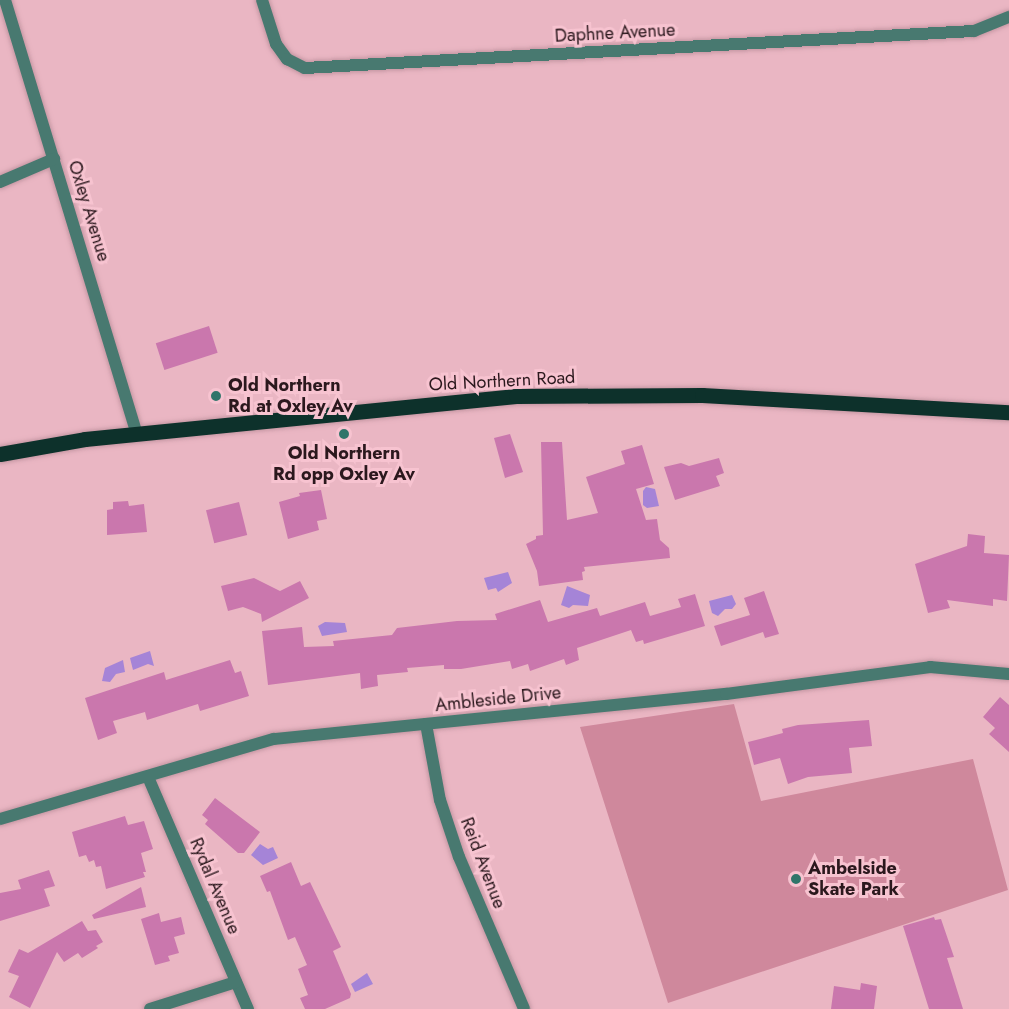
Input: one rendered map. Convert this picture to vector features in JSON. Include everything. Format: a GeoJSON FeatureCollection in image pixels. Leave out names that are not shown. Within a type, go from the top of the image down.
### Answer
{"type":"FeatureCollection","features":[{"type":"Feature","properties":{"kind":"main road","name":"Old Northern Road"},"geometry":{"type":"LineString","coordinates":[[0,454],[85,439],[516,396],[702,394],[1009,412]]}},
{"type":"Feature","properties":{"kind":"street","name":"Oxley Avenue"},"geometry":{"type":"LineString","coordinates":[[5,0],[137,434]]}},
{"type":"Feature","properties":{"kind":"street","name":"Daphne Avenue"},"geometry":{"type":"LineString","coordinates":[[262,0],[276,44],[287,59],[305,68],[974,31],[1009,18]]}},
{"type":"Feature","properties":{"kind":"street"},"geometry":{"type":"LineString","coordinates":[[0,182],[54,159]]}},
{"type":"Feature","properties":{"kind":"street","name":"Ambleside Drive"},"geometry":{"type":"LineString","coordinates":[[0,819],[274,739],[726,694],[930,667],[1009,674]]}},
{"type":"Feature","properties":{"kind":"street","name":"Reid Avenue"},"geometry":{"type":"LineString","coordinates":[[426,724],[440,800],[453,838],[524,1009]]}},
{"type":"Feature","properties":{"kind":"street","name":"Rydal Avenue"},"geometry":{"type":"LineString","coordinates":[[148,777],[248,1009]]}},
{"type":"Feature","properties":{"kind":"street"},"geometry":{"type":"LineString","coordinates":[[150,1009],[236,982]]}},
{"type":"Feature","properties":{"kind":"shaded area"},"geometry":{"type":"Polygon","coordinates":[[[646,487],[655,489],[659,506],[647,508],[643,505],[643,491],[646,487]]]}},
{"type":"Feature","properties":{"kind":"shaded area"},"geometry":{"type":"Polygon","coordinates":[[[508,572],[512,583],[498,592],[496,588],[488,590],[484,578],[508,572]]]}},
{"type":"Feature","properties":{"kind":"shaded area"},"geometry":{"type":"Polygon","coordinates":[[[567,586],[590,595],[588,606],[573,605],[569,608],[561,605],[567,586]]]}},
{"type":"Feature","properties":{"kind":"shaded area"},"geometry":{"type":"Polygon","coordinates":[[[732,595],[736,604],[732,609],[725,609],[718,616],[712,613],[709,601],[732,595]]]}},
{"type":"Feature","properties":{"kind":"shaded area"},"geometry":{"type":"Polygon","coordinates":[[[325,622],[345,623],[347,632],[322,636],[318,626],[325,622]]]}},
{"type":"Feature","properties":{"kind":"shaded area"},"geometry":{"type":"Polygon","coordinates":[[[150,651],[154,666],[148,664],[133,670],[130,658],[150,651]]]}},
{"type":"Feature","properties":{"kind":"shaded area"},"geometry":{"type":"Polygon","coordinates":[[[123,660],[125,672],[116,674],[110,682],[102,681],[105,668],[123,660]]]}},
{"type":"Feature","properties":{"kind":"shaded area"},"geometry":{"type":"Polygon","coordinates":[[[734,704],[761,801],[973,759],[1008,890],[668,1003],[580,727],[734,704]]]}},
{"type":"Feature","properties":{"kind":"shaded area"},"geometry":{"type":"Polygon","coordinates":[[[260,844],[268,849],[273,847],[278,858],[263,865],[251,855],[260,844]]]}},
{"type":"Feature","properties":{"kind":"shaded area"},"geometry":{"type":"Polygon","coordinates":[[[367,973],[373,984],[355,992],[351,984],[367,973]]]}},
{"type":"Feature","properties":{"kind":"building"},"geometry":{"type":"Polygon","coordinates":[[[209,326],[218,353],[164,370],[156,343],[209,326]]]}},
{"type":"Feature","properties":{"kind":"building"},"geometry":{"type":"Polygon","coordinates":[[[510,434],[523,472],[505,478],[494,438],[510,434]]]}},
{"type":"Feature","properties":{"kind":"building"},"geometry":{"type":"Polygon","coordinates":[[[541,442],[562,442],[567,520],[598,513],[586,477],[625,464],[621,451],[642,445],[654,484],[636,489],[646,520],[657,519],[660,540],[669,548],[670,558],[584,567],[583,580],[539,586],[537,571],[526,544],[536,539],[536,536],[543,535],[541,442]]]}},
{"type":"Feature","properties":{"kind":"building"},"geometry":{"type":"Polygon","coordinates":[[[719,458],[724,473],[716,476],[720,486],[675,500],[664,467],[681,463],[689,466],[719,458]]]}},
{"type":"Feature","properties":{"kind":"building"},"geometry":{"type":"Polygon","coordinates":[[[321,490],[327,519],[317,521],[319,530],[288,539],[279,502],[300,496],[299,493],[321,490]]]}},
{"type":"Feature","properties":{"kind":"building"},"geometry":{"type":"Polygon","coordinates":[[[128,501],[129,506],[144,504],[147,532],[107,535],[107,510],[113,509],[113,502],[128,501]]]}},
{"type":"Feature","properties":{"kind":"building"},"geometry":{"type":"Polygon","coordinates":[[[239,502],[247,535],[214,543],[206,510],[239,502]]]}},
{"type":"Feature","properties":{"kind":"building"},"geometry":{"type":"Polygon","coordinates":[[[968,534],[985,536],[984,553],[1009,555],[1007,601],[993,599],[993,606],[947,600],[950,608],[928,613],[915,564],[967,546],[968,534]]]}},
{"type":"Feature","properties":{"kind":"building"},"geometry":{"type":"Polygon","coordinates":[[[254,578],[280,591],[300,581],[309,598],[262,622],[261,614],[243,607],[228,611],[221,586],[254,578]]]}},
{"type":"Feature","properties":{"kind":"building"},"geometry":{"type":"Polygon","coordinates":[[[764,591],[779,634],[765,638],[763,632],[721,646],[714,626],[750,615],[744,598],[764,591]]]}},
{"type":"Feature","properties":{"kind":"building"},"geometry":{"type":"Polygon","coordinates":[[[695,594],[705,626],[644,644],[643,640],[636,642],[631,630],[577,648],[579,660],[566,665],[564,659],[530,671],[528,664],[512,669],[510,661],[461,669],[444,669],[444,665],[407,668],[408,672],[377,675],[378,686],[361,689],[360,673],[268,685],[262,631],[302,627],[304,647],[334,646],[333,641],[392,635],[397,628],[457,621],[497,620],[495,614],[540,600],[548,622],[597,608],[600,616],[645,602],[650,616],[681,607],[678,599],[695,594]]]}},
{"type":"Feature","properties":{"kind":"building"},"geometry":{"type":"Polygon","coordinates":[[[230,660],[235,673],[241,671],[249,696],[200,711],[198,704],[147,720],[145,712],[113,721],[117,733],[98,740],[85,698],[164,672],[166,680],[230,660]]]}},
{"type":"Feature","properties":{"kind":"building"},"geometry":{"type":"Polygon","coordinates":[[[1000,697],[1009,705],[1009,752],[989,734],[995,728],[983,717],[1000,697]]]}},
{"type":"Feature","properties":{"kind":"building"},"geometry":{"type":"Polygon","coordinates":[[[869,720],[872,746],[849,748],[852,773],[808,777],[788,784],[780,758],[754,765],[748,742],[783,733],[782,729],[798,725],[869,720]]]}},
{"type":"Feature","properties":{"kind":"building"},"geometry":{"type":"Polygon","coordinates":[[[215,798],[260,832],[244,853],[238,853],[205,824],[208,820],[202,815],[215,798]]]}},
{"type":"Feature","properties":{"kind":"building"},"geometry":{"type":"Polygon","coordinates":[[[125,816],[128,825],[144,821],[153,849],[141,853],[146,872],[143,872],[145,877],[106,889],[101,866],[96,867],[94,860],[89,862],[86,855],[79,857],[72,832],[125,816]]]}},
{"type":"Feature","properties":{"kind":"building"},"geometry":{"type":"Polygon","coordinates":[[[291,862],[301,886],[310,882],[341,947],[333,951],[351,994],[350,998],[325,1009],[305,1009],[300,998],[308,995],[298,969],[307,965],[295,937],[288,940],[270,891],[267,892],[260,876],[291,862]]]}},
{"type":"Feature","properties":{"kind":"building"},"geometry":{"type":"Polygon","coordinates":[[[49,870],[55,886],[44,889],[50,906],[0,921],[0,893],[21,889],[18,880],[49,870]]]}},
{"type":"Feature","properties":{"kind":"building"},"geometry":{"type":"Polygon","coordinates":[[[141,887],[146,907],[94,919],[92,915],[141,887]]]}},
{"type":"Feature","properties":{"kind":"building"},"geometry":{"type":"Polygon","coordinates":[[[159,913],[161,922],[181,917],[185,934],[174,937],[179,953],[168,956],[170,961],[155,965],[141,919],[159,913]]]}},
{"type":"Feature","properties":{"kind":"building"},"geometry":{"type":"Polygon","coordinates":[[[934,917],[935,920],[941,919],[954,957],[947,958],[963,1009],[929,1009],[903,926],[934,917]]]}},
{"type":"Feature","properties":{"kind":"building"},"geometry":{"type":"Polygon","coordinates":[[[82,921],[88,931],[96,930],[103,942],[96,946],[98,948],[82,958],[78,953],[64,962],[57,952],[30,1008],[9,997],[19,976],[8,972],[19,949],[28,953],[82,921]]]}},
{"type":"Feature","properties":{"kind":"building"},"geometry":{"type":"Polygon","coordinates":[[[861,983],[877,986],[874,1009],[831,1009],[834,986],[860,990],[861,983]]]}},
{"type":"Feature","properties":{"kind":"place","name":"Old Northern Rd at Oxley Av"},"geometry":{"type":"Point","coordinates":[216,396]}},
{"type":"Feature","properties":{"kind":"place","name":"Old Northern Rd opp Oxley Av"},"geometry":{"type":"Point","coordinates":[344,434]}},
{"type":"Feature","properties":{"kind":"place","name":"Ambelside Skate Park"},"geometry":{"type":"Point","coordinates":[796,879]}}]}
